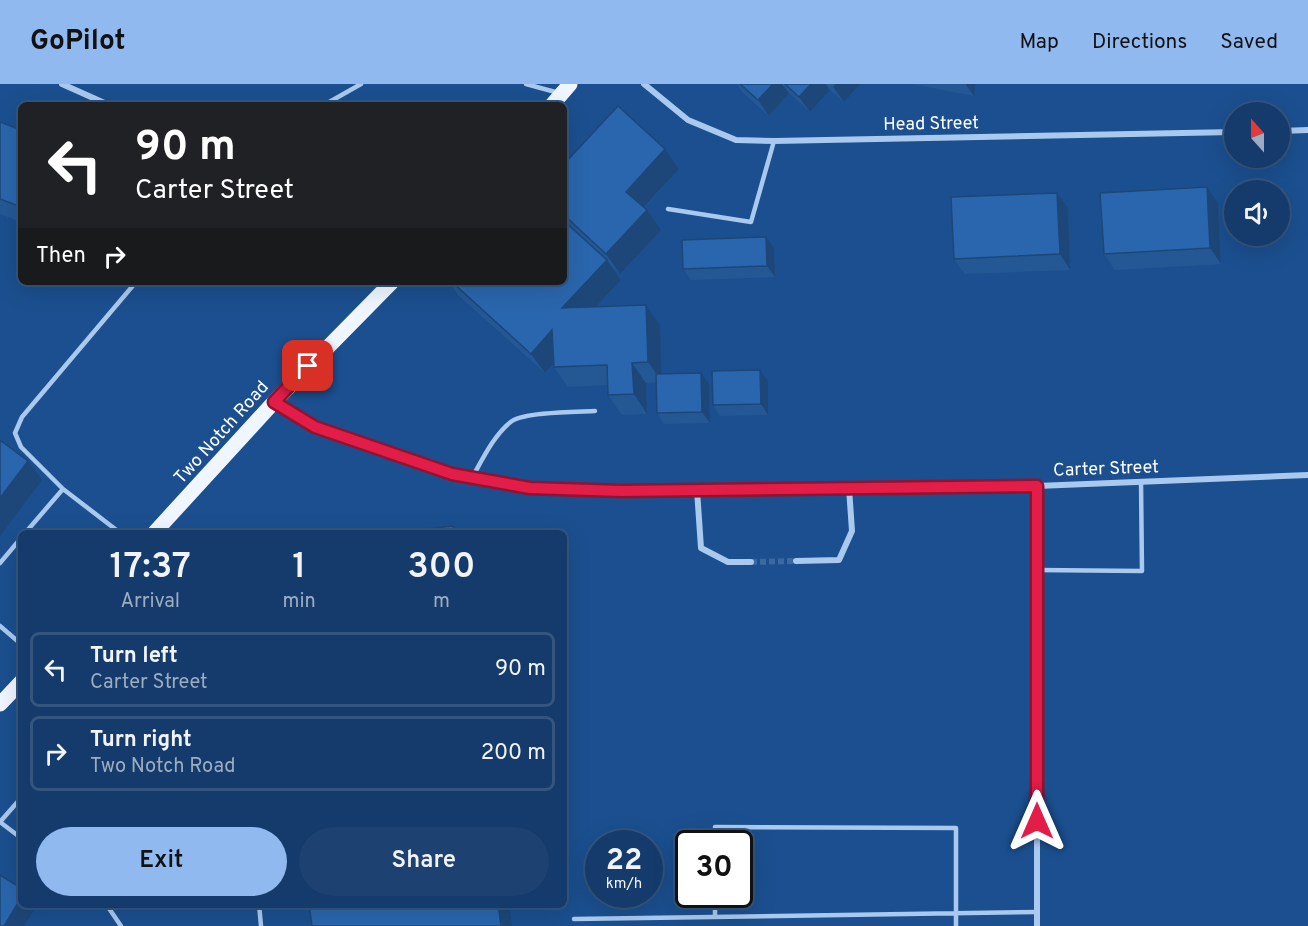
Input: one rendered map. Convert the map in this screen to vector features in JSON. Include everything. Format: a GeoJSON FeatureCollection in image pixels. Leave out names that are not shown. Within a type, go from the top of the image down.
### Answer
{"type":"FeatureCollection","features":[{"type":"Feature","properties":{"kind":"main road","name":"Two Notch Road"},"geometry":{"type":"LineString","coordinates":[[157,530],[274,402],[389,285]]}},
{"type":"Feature","properties":{"kind":"main road"},"geometry":{"type":"LineString","coordinates":[[0,704],[18,685]]}},
{"type":"Feature","properties":{"kind":"street"},"geometry":{"type":"LineString","coordinates":[[62,84],[102,102]]}},
{"type":"Feature","properties":{"kind":"street","name":"Head Street"},"geometry":{"type":"LineString","coordinates":[[644,84],[688,120],[736,140],[1224,132]]}},
{"type":"Feature","properties":{"kind":"street"},"geometry":{"type":"LineString","coordinates":[[1290,131],[1308,130]]}},
{"type":"Feature","properties":{"kind":"street","name":"Carter Street"},"geometry":{"type":"LineString","coordinates":[[274,402],[315,427],[452,474],[530,488],[621,491],[1037,486],[1308,475]]}},
{"type":"Feature","properties":{"kind":"street"},"geometry":{"type":"LineString","coordinates":[[1037,486],[1037,926]]}},
{"type":"Feature","properties":{"kind":"street"},"geometry":{"type":"LineString","coordinates":[[796,561],[839,560],[852,531],[849,488]]}},
{"type":"Feature","properties":{"kind":"street"},"geometry":{"type":"LineString","coordinates":[[696,490],[701,548],[728,562],[751,562]]}},
{"type":"Feature","properties":{"kind":"lane"},"geometry":{"type":"LineString","coordinates":[[329,102],[362,84]]}},
{"type":"Feature","properties":{"kind":"lane"},"geometry":{"type":"LineString","coordinates":[[526,84],[561,94]]}},
{"type":"Feature","properties":{"kind":"lane"},"geometry":{"type":"LineString","coordinates":[[668,209],[751,222],[774,141]]}},
{"type":"Feature","properties":{"kind":"lane"},"geometry":{"type":"LineString","coordinates":[[117,530],[63,489],[21,447],[15,433],[22,417],[133,285]]}},
{"type":"Feature","properties":{"kind":"lane"},"geometry":{"type":"LineString","coordinates":[[472,478],[492,444],[513,420],[549,413],[595,411]]}},
{"type":"Feature","properties":{"kind":"lane"},"geometry":{"type":"LineString","coordinates":[[1037,570],[1142,571],[1142,482]]}},
{"type":"Feature","properties":{"kind":"lane"},"geometry":{"type":"LineString","coordinates":[[28,530],[63,489]]}},
{"type":"Feature","properties":{"kind":"lane"},"geometry":{"type":"LineString","coordinates":[[0,563],[18,542]]}},
{"type":"Feature","properties":{"kind":"lane"},"geometry":{"type":"LineString","coordinates":[[0,626],[18,641]]}},
{"type":"Feature","properties":{"kind":"lane"},"geometry":{"type":"LineString","coordinates":[[18,801],[0,822],[18,836]]}},
{"type":"Feature","properties":{"kind":"lane"},"geometry":{"type":"LineString","coordinates":[[715,830],[715,827],[956,828],[956,926]]}},
{"type":"Feature","properties":{"kind":"lane"},"geometry":{"type":"LineString","coordinates":[[109,908],[120,926]]}},
{"type":"Feature","properties":{"kind":"lane"},"geometry":{"type":"LineString","coordinates":[[259,908],[261,926]]}},
{"type":"Feature","properties":{"kind":"lane"},"geometry":{"type":"LineString","coordinates":[[715,908],[715,917]]}},
{"type":"Feature","properties":{"kind":"lane"},"geometry":{"type":"LineString","coordinates":[[574,919],[1037,912]]}},
{"type":"Feature","properties":{"kind":"building"},"geometry":{"type":"Polygon","coordinates":[[[740,84],[773,84],[758,100],[740,84]]]}},
{"type":"Feature","properties":{"kind":"building"},"geometry":{"type":"Polygon","coordinates":[[[785,84],[811,84],[799,97],[785,84]]]}},
{"type":"Feature","properties":{"kind":"building"},"geometry":{"type":"Polygon","coordinates":[[[618,106],[665,149],[626,192],[647,210],[606,254],[567,218],[567,161],[618,106]]]}},
{"type":"Feature","properties":{"kind":"building"},"geometry":{"type":"Polygon","coordinates":[[[0,122],[18,129],[18,206],[0,199],[0,122]]]}},
{"type":"Feature","properties":{"kind":"building"},"geometry":{"type":"Polygon","coordinates":[[[1207,187],[1210,248],[1104,254],[1100,193],[1207,187]]]}},
{"type":"Feature","properties":{"kind":"building"},"geometry":{"type":"Polygon","coordinates":[[[1057,193],[1060,254],[954,259],[951,197],[1057,193]]]}},
{"type":"Feature","properties":{"kind":"building"},"geometry":{"type":"Polygon","coordinates":[[[567,224],[607,260],[562,308],[646,305],[648,362],[632,363],[634,394],[608,395],[607,365],[554,367],[552,330],[531,354],[455,285],[567,285],[567,224]]]}},
{"type":"Feature","properties":{"kind":"building"},"geometry":{"type":"Polygon","coordinates":[[[766,237],[767,266],[683,269],[682,240],[766,237]]]}},
{"type":"Feature","properties":{"kind":"building"},"geometry":{"type":"Polygon","coordinates":[[[760,370],[761,404],[713,405],[712,371],[760,370]]]}},
{"type":"Feature","properties":{"kind":"building"},"geometry":{"type":"Polygon","coordinates":[[[701,373],[702,412],[657,413],[656,374],[701,373]]]}},
{"type":"Feature","properties":{"kind":"building"},"geometry":{"type":"Polygon","coordinates":[[[0,440],[28,461],[0,498],[0,440]]]}},
{"type":"Feature","properties":{"kind":"building"},"geometry":{"type":"Polygon","coordinates":[[[453,526],[454,530],[417,530],[453,526]]]}},
{"type":"Feature","properties":{"kind":"building"},"geometry":{"type":"Polygon","coordinates":[[[0,875],[18,886],[18,903],[4,926],[0,926],[0,875]]]}},
{"type":"Feature","properties":{"kind":"building"},"geometry":{"type":"Polygon","coordinates":[[[310,908],[499,908],[501,926],[312,926],[310,908]]]}},
{"type":"Feature","properties":{"kind":"tunnel"},"geometry":{"type":"LineString","coordinates":[[751,562],[796,561]]}},
{"type":"Feature","properties":{"kind":"route"},"geometry":{"type":"LineString","coordinates":[[308,366],[274,402],[315,427],[452,474],[530,488],[621,491],[1037,486],[1037,821]]}}]}
